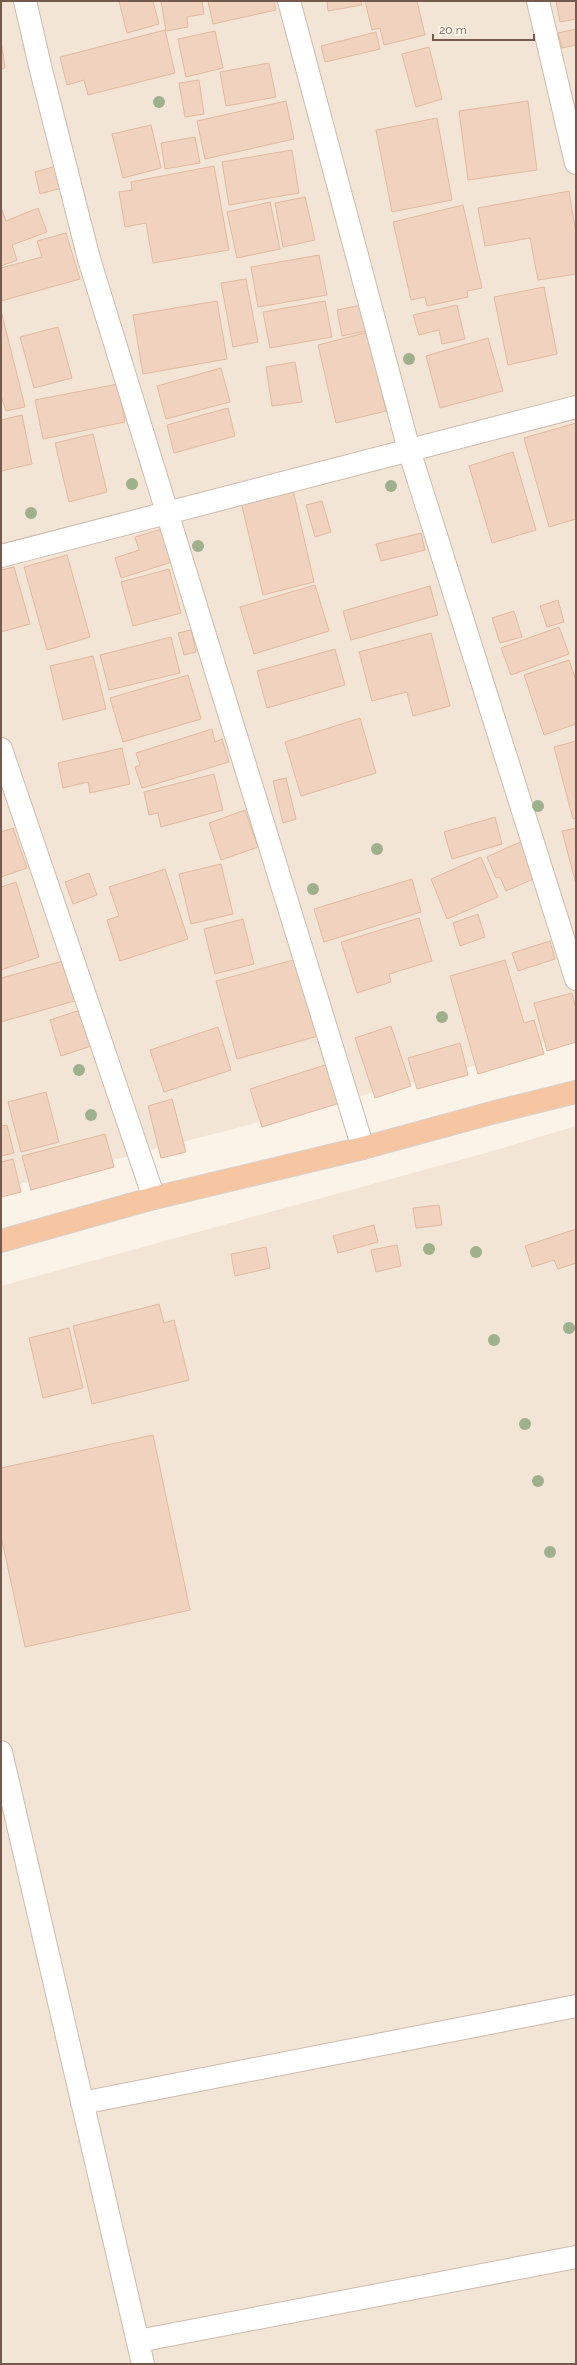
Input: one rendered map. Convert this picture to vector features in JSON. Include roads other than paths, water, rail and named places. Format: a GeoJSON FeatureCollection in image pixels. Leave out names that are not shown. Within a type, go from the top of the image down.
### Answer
{"type":"FeatureCollection","features":[{"type":"Feature","properties":{"kind":"highway"},"geometry":{"type":"LineString","coordinates":[[1,1241],[154,1198],[363,1148],[495,1112],[576,1092]]}},
{"type":"Feature","properties":{"kind":"street"},"geometry":{"type":"LineString","coordinates":[[26,1],[41,70],[89,259],[363,1148]]}},
{"type":"Feature","properties":{"kind":"street"},"geometry":{"type":"LineString","coordinates":[[289,1],[409,450],[576,979]]}},
{"type":"Feature","properties":{"kind":"street"},"geometry":{"type":"LineString","coordinates":[[538,1],[576,163]]}},
{"type":"Feature","properties":{"kind":"street"},"geometry":{"type":"LineString","coordinates":[[1,556],[166,512],[576,407]]}},
{"type":"Feature","properties":{"kind":"street"},"geometry":{"type":"LineString","coordinates":[[1,748],[154,1198]]}},
{"type":"Feature","properties":{"kind":"street"},"geometry":{"type":"LineString","coordinates":[[1,1752],[144,2364]]}},
{"type":"Feature","properties":{"kind":"street"},"geometry":{"type":"LineString","coordinates":[[82,2103],[576,2006]]}},
{"type":"Feature","properties":{"kind":"street"},"geometry":{"type":"LineString","coordinates":[[138,2341],[576,2257]]}}]}
